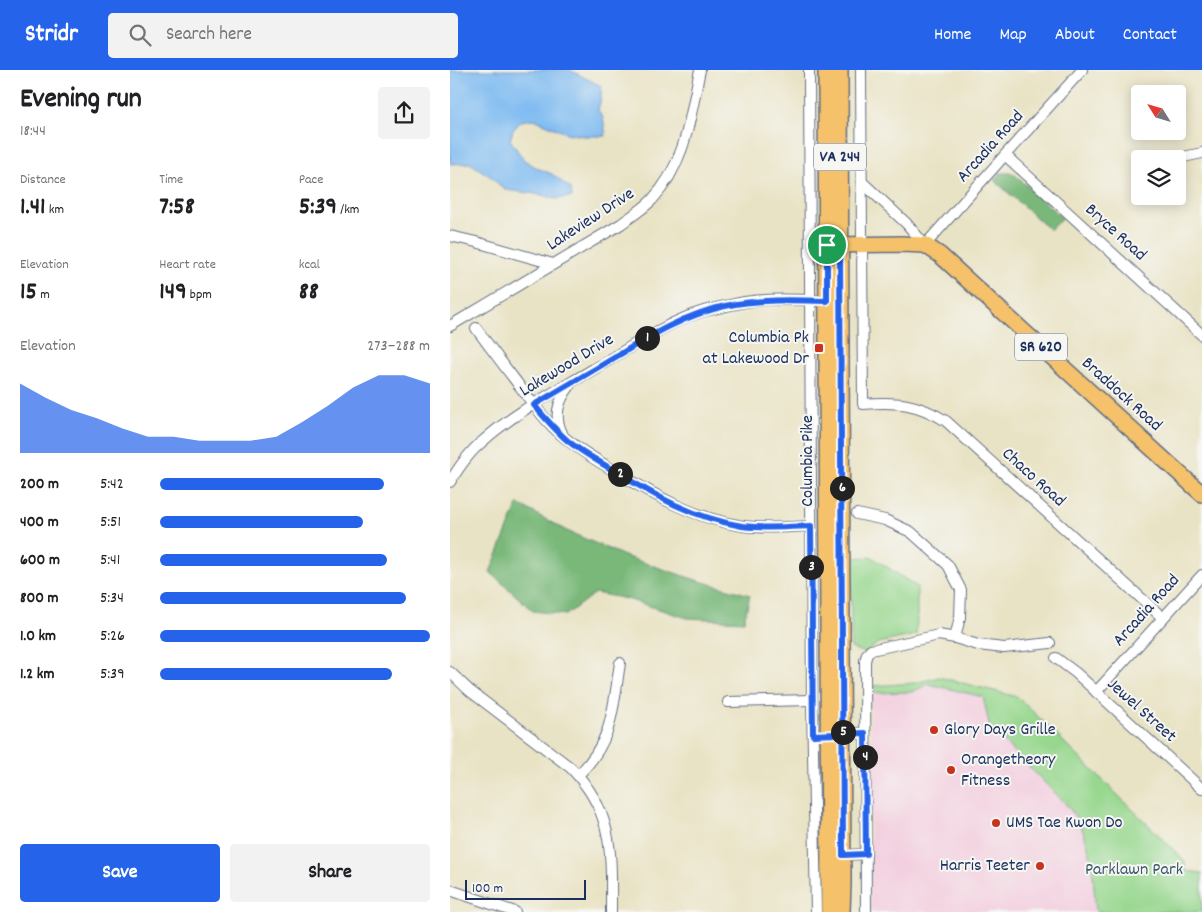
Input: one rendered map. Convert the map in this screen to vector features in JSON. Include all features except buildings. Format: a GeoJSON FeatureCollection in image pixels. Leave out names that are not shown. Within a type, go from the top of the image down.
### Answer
{"type":"FeatureCollection","features":[{"type":"Feature","properties":{"kind":"main road","name":"Columbia Pike"},"geometry":{"type":"LineString","coordinates":[[826,70],[834,245]]}},
{"type":"Feature","properties":{"kind":"main road","name":"Columbia Pike"},"geometry":{"type":"LineString","coordinates":[[828,912],[828,734],[834,245],[840,70]]}},
{"type":"Feature","properties":{"kind":"main road","name":"Braddock Road"},"geometry":{"type":"LineString","coordinates":[[834,245],[901,244],[925,246],[940,255],[1202,494]]}},
{"type":"Feature","properties":{"kind":"main road","name":"Columbia Pike"},"geometry":{"type":"LineString","coordinates":[[828,734],[843,855],[842,912]]}},
{"type":"Feature","properties":{"kind":"street"},"geometry":{"type":"LineString","coordinates":[[809,70],[812,700],[828,734],[816,912]]}},
{"type":"Feature","properties":{"kind":"street"},"geometry":{"type":"LineString","coordinates":[[862,70],[862,244]]}},
{"type":"Feature","properties":{"kind":"street","name":"Arcadia Road"},"geometry":{"type":"LineString","coordinates":[[925,246],[1081,70]]}},
{"type":"Feature","properties":{"kind":"street","name":"Lakeview Drive"},"geometry":{"type":"LineString","coordinates":[[450,326],[621,224],[651,201],[662,188],[678,162],[684,144],[698,71]]}},
{"type":"Feature","properties":{"kind":"street"},"geometry":{"type":"LineString","coordinates":[[1186,157],[1202,153]]}},
{"type":"Feature","properties":{"kind":"street","name":"Bryce Road"},"geometry":{"type":"LineString","coordinates":[[1005,155],[1202,335]]}},
{"type":"Feature","properties":{"kind":"street","name":"Braddock Road"},"geometry":{"type":"LineString","coordinates":[[862,182],[906,224],[925,246]]}},
{"type":"Feature","properties":{"kind":"street"},"geometry":{"type":"LineString","coordinates":[[450,236],[553,264]]}},
{"type":"Feature","properties":{"kind":"street","name":"Chaco Road"},"geometry":{"type":"LineString","coordinates":[[862,244],[863,404],[881,402],[905,404],[927,411],[946,421],[1163,618]]}},
{"type":"Feature","properties":{"kind":"street","name":"Lakewood Drive"},"geometry":{"type":"LineString","coordinates":[[450,482],[469,454],[496,429],[654,334],[681,320],[698,313],[747,302],[834,301]]}},
{"type":"Feature","properties":{"kind":"street"},"geometry":{"type":"LineString","coordinates":[[476,328],[552,427],[581,451],[666,501],[700,515],[744,526],[763,528],[811,526]]}},
{"type":"Feature","properties":{"kind":"street"},"geometry":{"type":"LineString","coordinates":[[567,440],[558,424],[558,408],[569,386],[579,379]]}},
{"type":"Feature","properties":{"kind":"street"},"geometry":{"type":"LineString","coordinates":[[857,514],[885,520],[911,532],[948,564],[961,590],[960,617],[955,638]]}},
{"type":"Feature","properties":{"kind":"street","name":"Arcadia Road"},"geometry":{"type":"LineString","coordinates":[[1096,692],[1202,575]]}},
{"type":"Feature","properties":{"kind":"street"},"geometry":{"type":"LineString","coordinates":[[866,912],[865,661],[868,654],[871,650],[939,634],[978,645],[1004,648],[1050,643]]}},
{"type":"Feature","properties":{"kind":"street","name":"Jewel Street"},"geometry":{"type":"LineString","coordinates":[[1056,658],[1076,673],[1202,789]]}},
{"type":"Feature","properties":{"kind":"street"},"geometry":{"type":"LineString","coordinates":[[578,775],[594,758],[607,735],[620,663]]}},
{"type":"Feature","properties":{"kind":"street"},"geometry":{"type":"LineString","coordinates":[[450,672],[462,685],[571,768],[592,794],[600,808],[609,839],[611,912]]}},
{"type":"Feature","properties":{"kind":"street"},"geometry":{"type":"LineString","coordinates":[[728,702],[812,700]]}},
{"type":"Feature","properties":{"kind":"street"},"geometry":{"type":"LineString","coordinates":[[828,734],[865,733]]}},
{"type":"Feature","properties":{"kind":"street"},"geometry":{"type":"LineString","coordinates":[[843,855],[866,854]]}},
{"type":"Feature","properties":{"kind":"street"},"geometry":{"type":"LineString","coordinates":[[450,890],[510,911]]}},
{"type":"Feature","properties":{"kind":"shaded area"},"geometry":{"type":"Polygon","coordinates":[[[929,684],[983,697],[990,728],[1072,810],[1089,847],[1096,912],[870,912],[871,693],[912,692],[929,684]]]}},
{"type":"Feature","properties":{"kind":"green space"},"geometry":{"type":"Polygon","coordinates":[[[1000,173],[1013,173],[1062,218],[1050,230],[994,180],[1000,173]]]}},
{"type":"Feature","properties":{"kind":"green space"},"geometry":{"type":"Polygon","coordinates":[[[518,504],[567,531],[627,557],[696,580],[750,595],[744,621],[687,618],[627,599],[595,593],[566,615],[533,611],[490,572],[518,504]]]}},
{"type":"Feature","properties":{"kind":"green space"},"geometry":{"type":"Polygon","coordinates":[[[872,557],[917,587],[916,635],[878,643],[865,653],[851,648],[851,558],[872,557]]]}},
{"type":"Feature","properties":{"kind":"green space","name":"Parklawn Park"},"geometry":{"type":"Polygon","coordinates":[[[939,677],[1018,697],[1185,861],[1186,871],[1202,873],[1202,912],[1096,912],[1090,854],[1081,827],[1074,814],[1064,802],[990,728],[983,697],[929,684],[912,692],[871,693],[871,686],[915,683],[939,677]]]}},
{"type":"Feature","properties":{"kind":"water"},"geometry":{"type":"Polygon","coordinates":[[[450,70],[570,70],[601,86],[598,110],[603,118],[606,136],[584,136],[566,133],[534,119],[521,121],[513,130],[510,140],[524,160],[552,174],[571,189],[572,197],[554,199],[530,193],[505,190],[491,177],[470,163],[450,164],[450,70]]]}},
{"type":"Feature","properties":{"kind":"place","name":"Columbia Pk at Lakewood Dr"},"geometry":{"type":"Point","coordinates":[819,348]}},
{"type":"Feature","properties":{"kind":"place","name":"Glory Days Grille"},"geometry":{"type":"Point","coordinates":[934,730]}},
{"type":"Feature","properties":{"kind":"place","name":"Orangetheory Fitness"},"geometry":{"type":"Point","coordinates":[951,770]}},
{"type":"Feature","properties":{"kind":"place","name":"UMS Tae Kwon Do"},"geometry":{"type":"Point","coordinates":[996,823]}},
{"type":"Feature","properties":{"kind":"place","name":"Harris Teeter"},"geometry":{"type":"Point","coordinates":[1040,866]}},
{"type":"Feature","properties":{"kind":"route"},"geometry":{"type":"LineString","coordinates":[[827,245],[827,301],[747,302],[698,313],[654,334],[534,405],[552,427],[581,451],[680,508],[744,526],[763,528],[811,526],[813,735],[828,734],[843,734],[865,733],[866,854],[843,855],[843,734],[842,509],[840,245],[827,245]]}}]}
